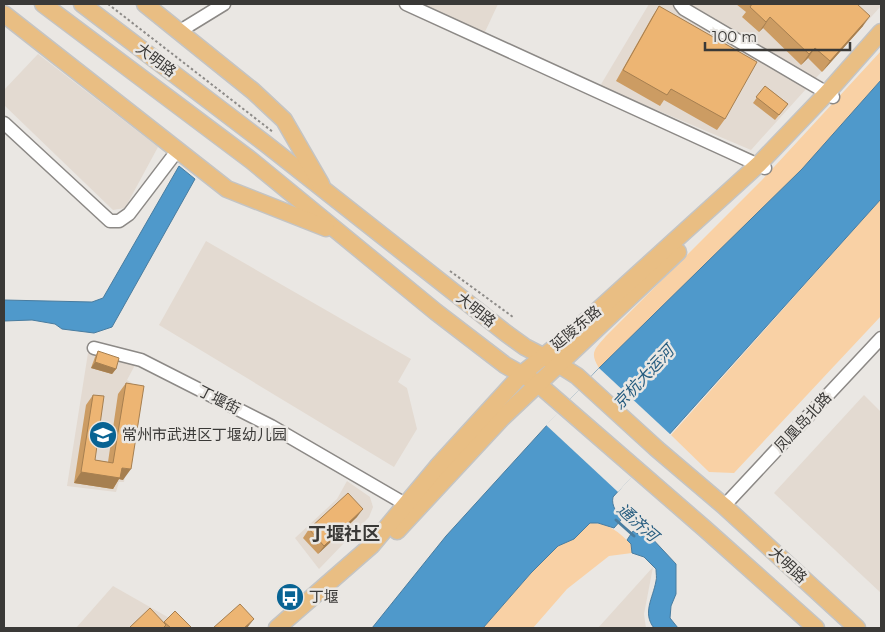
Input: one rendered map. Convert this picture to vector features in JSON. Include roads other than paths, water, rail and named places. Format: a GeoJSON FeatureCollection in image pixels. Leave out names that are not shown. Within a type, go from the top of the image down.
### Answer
{"type":"FeatureCollection","features":[{"type":"Feature","properties":{"kind":"main road","name":"大明路"},"geometry":{"type":"LineString","coordinates":[[43,4],[252,161],[436,312],[505,365],[537,383],[816,628]]}},
{"type":"Feature","properties":{"kind":"main road","name":"大明路"},"geometry":{"type":"LineString","coordinates":[[82,4],[266,144],[524,347],[577,376],[724,506],[857,628]]}},
{"type":"Feature","properties":{"kind":"main road"},"geometry":{"type":"LineString","coordinates":[[145,4],[253,90],[284,120],[326,192]]}},
{"type":"Feature","properties":{"kind":"main road"},"geometry":{"type":"LineString","coordinates":[[4,14],[177,151],[227,188],[341,234]]}},
{"type":"Feature","properties":{"kind":"main road","name":"延陵东路"},"geometry":{"type":"LineString","coordinates":[[830,95],[881,32]]}},
{"type":"Feature","properties":{"kind":"main road","name":"延陵东路"},"geometry":{"type":"LineString","coordinates":[[277,628],[372,545],[537,383],[584,342],[881,46]]}},
{"type":"Feature","properties":{"kind":"main road","name":"延陵东路"},"geometry":{"type":"LineString","coordinates":[[290,628],[355,573],[411,508],[437,467],[522,374],[575,331],[762,166]]}},
{"type":"Feature","properties":{"kind":"street"},"geometry":{"type":"LineString","coordinates":[[180,31],[224,4]]}},
{"type":"Feature","properties":{"kind":"street"},"geometry":{"type":"LineString","coordinates":[[406,4],[762,166]]}},
{"type":"Feature","properties":{"kind":"street"},"geometry":{"type":"LineString","coordinates":[[680,4],[684,9],[830,95]]}},
{"type":"Feature","properties":{"kind":"street"},"geometry":{"type":"LineString","coordinates":[[4,123],[110,221],[119,221],[130,214],[177,151]]}},
{"type":"Feature","properties":{"kind":"street","name":"凤凰岛北路"},"geometry":{"type":"LineString","coordinates":[[724,506],[881,338]]}},
{"type":"Feature","properties":{"kind":"street","name":"丁堰街"},"geometry":{"type":"LineString","coordinates":[[94,348],[141,360],[175,377],[271,426],[411,508]]}},
{"type":"Feature","properties":{"kind":"water","name":"京杭大运河"},"geometry":{"type":"Polygon","coordinates":[[[881,80],[881,199],[613,497],[614,506],[621,520],[614,528],[598,523],[590,523],[574,539],[558,546],[531,573],[483,628],[372,628],[446,536],[599,368],[802,169],[881,80]]]}},
{"type":"Feature","properties":{"kind":"water"},"geometry":{"type":"Polygon","coordinates":[[[179,166],[195,179],[112,327],[94,333],[62,329],[55,324],[32,320],[4,321],[4,300],[92,302],[103,298],[179,166]]]}},
{"type":"Feature","properties":{"kind":"water"},"geometry":{"type":"Polygon","coordinates":[[[633,531],[642,536],[648,534],[676,564],[676,594],[671,606],[670,618],[678,628],[654,628],[651,622],[649,605],[656,580],[656,569],[644,557],[632,553],[631,544],[627,540],[633,531]]]}},
{"type":"Feature","properties":{"kind":"waterway","name":"通济河"},"geometry":{"type":"LineString","coordinates":[[616,520],[634,536]]}},
{"type":"Feature","properties":{"kind":"place","name":"常州市武进区丁堰幼儿园"},"geometry":{"type":"Point","coordinates":[103,435]}},
{"type":"Feature","properties":{"kind":"place","name":"丁堰"},"geometry":{"type":"Point","coordinates":[290,597]}},
{"type":"Feature","properties":{"kind":"district","name":"丁堰社区"},"geometry":{"type":"Point","coordinates":[344,534]}}]}
